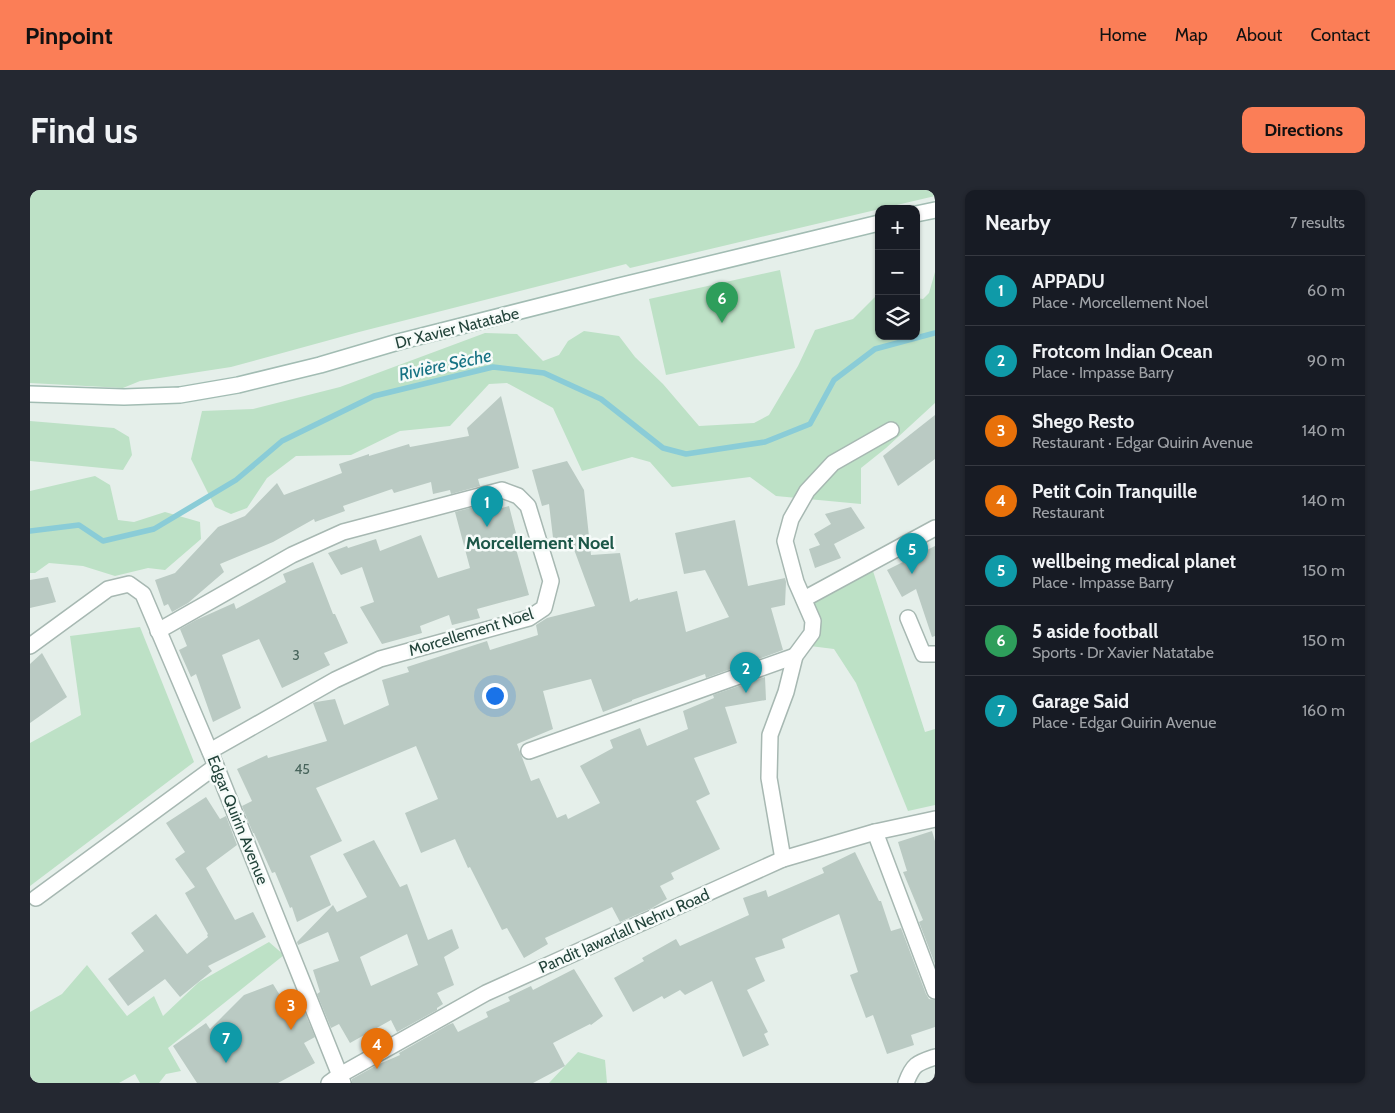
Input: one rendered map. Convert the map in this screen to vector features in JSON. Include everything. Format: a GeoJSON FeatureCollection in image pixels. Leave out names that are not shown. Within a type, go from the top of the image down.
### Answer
{"type":"FeatureCollection","features":[{"type":"Feature","properties":{"kind":"street"},"geometry":{"type":"LineString","coordinates":[[920,213],[935,210]]}},
{"type":"Feature","properties":{"kind":"street","name":"Dr Xavier Natatabe"},"geometry":{"type":"LineString","coordinates":[[30,394],[124,397],[180,395],[238,385],[320,365],[398,342],[875,224]]}},
{"type":"Feature","properties":{"kind":"street"},"geometry":{"type":"LineString","coordinates":[[783,859],[769,778],[770,735],[786,692],[795,656],[812,633],[812,621],[796,582],[785,541],[791,519],[807,491],[833,463],[891,430]]}},
{"type":"Feature","properties":{"kind":"street","name":"Morcellement Noel"},"geometry":{"type":"LineString","coordinates":[[158,631],[292,555],[343,532],[502,490],[518,496],[528,506],[551,581],[544,608],[529,618],[380,659],[335,680],[210,752]]}},
{"type":"Feature","properties":{"kind":"street"},"geometry":{"type":"LineString","coordinates":[[804,599],[935,528]]}},
{"type":"Feature","properties":{"kind":"street","name":"Edgar Quirin Avenue"},"geometry":{"type":"LineString","coordinates":[[30,646],[108,589],[129,584],[143,594],[216,766],[337,1080]]}},
{"type":"Feature","properties":{"kind":"street"},"geometry":{"type":"LineString","coordinates":[[908,618],[923,654],[935,654]]}},
{"type":"Feature","properties":{"kind":"street"},"geometry":{"type":"LineString","coordinates":[[529,751],[795,656]]}},
{"type":"Feature","properties":{"kind":"street"},"geometry":{"type":"LineString","coordinates":[[36,898],[216,766]]}},
{"type":"Feature","properties":{"kind":"street","name":"Pandit Jawarlall Nehru Road"},"geometry":{"type":"LineString","coordinates":[[337,1080],[486,993],[783,859],[875,832],[935,819]]}},
{"type":"Feature","properties":{"kind":"street"},"geometry":{"type":"LineString","coordinates":[[875,832],[935,991]]}},
{"type":"Feature","properties":{"kind":"street"},"geometry":{"type":"LineString","coordinates":[[906,1083],[910,1070],[921,1061],[935,1057]]}},
{"type":"Feature","properties":{"kind":"green space"},"geometry":{"type":"Polygon","coordinates":[[[30,190],[935,190],[935,196],[897,205],[875,205],[875,210],[630,268],[626,264],[359,332],[231,367],[140,381],[123,388],[30,383],[30,190]]]}},
{"type":"Feature","properties":{"kind":"green space"},"geometry":{"type":"Polygon","coordinates":[[[780,270],[795,348],[666,375],[649,299],[780,270]]]}},
{"type":"Feature","properties":{"kind":"green space"},"geometry":{"type":"Polygon","coordinates":[[[935,272],[935,403],[861,468],[861,504],[776,496],[750,477],[672,487],[650,462],[632,457],[582,471],[553,408],[507,383],[489,384],[450,426],[400,431],[351,455],[296,456],[267,478],[247,508],[231,514],[215,507],[191,459],[202,411],[253,409],[340,387],[485,333],[517,334],[543,361],[559,355],[568,341],[584,331],[619,336],[635,357],[663,384],[699,426],[754,423],[769,415],[798,366],[815,330],[853,319],[875,297],[875,340],[920,340],[920,299],[923,299],[929,293],[935,272]]]}},
{"type":"Feature","properties":{"kind":"green space"},"geometry":{"type":"Polygon","coordinates":[[[30,421],[114,428],[129,437],[132,455],[123,470],[30,461],[30,421]]]}},
{"type":"Feature","properties":{"kind":"green space"},"geometry":{"type":"Polygon","coordinates":[[[95,476],[110,485],[118,520],[134,522],[165,512],[200,522],[201,539],[165,570],[148,568],[115,576],[83,566],[49,563],[35,573],[30,573],[30,491],[95,476]]]}},
{"type":"Feature","properties":{"kind":"green space"},"geometry":{"type":"Polygon","coordinates":[[[873,571],[925,732],[935,729],[935,805],[908,811],[856,683],[834,649],[802,645],[811,601],[873,571]]]}},
{"type":"Feature","properties":{"kind":"green space"},"geometry":{"type":"Polygon","coordinates":[[[140,627],[194,762],[30,886],[30,743],[81,715],[70,636],[140,627]]]}},
{"type":"Feature","properties":{"kind":"green space"},"geometry":{"type":"Polygon","coordinates":[[[269,942],[284,955],[168,1048],[181,1071],[166,1074],[159,1083],[140,1083],[135,1074],[119,1083],[30,1083],[30,1012],[62,994],[87,965],[127,1016],[154,996],[163,1016],[199,982],[269,942]]]}},
{"type":"Feature","properties":{"kind":"green space"},"geometry":{"type":"Polygon","coordinates":[[[578,1052],[605,1060],[607,1083],[549,1083],[578,1052]]]}},
{"type":"Feature","properties":{"kind":"building"},"geometry":{"type":"Polygon","coordinates":[[[501,396],[519,468],[478,479],[480,486],[451,494],[450,490],[433,494],[431,482],[394,493],[392,489],[343,506],[345,511],[315,522],[314,519],[273,542],[220,564],[224,572],[188,603],[172,612],[168,604],[164,606],[155,580],[175,573],[218,527],[245,516],[277,483],[284,495],[342,473],[339,464],[369,454],[369,456],[409,444],[410,447],[469,436],[467,428],[501,396]]]}},
{"type":"Feature","properties":{"kind":"building"},"geometry":{"type":"Polygon","coordinates":[[[935,415],[935,459],[898,486],[883,456],[935,415]]]}},
{"type":"Feature","properties":{"kind":"building"},"geometry":{"type":"Polygon","coordinates":[[[567,461],[584,490],[591,555],[620,553],[630,602],[638,598],[638,600],[677,591],[686,632],[729,617],[705,570],[684,574],[675,533],[735,520],[748,586],[785,578],[785,605],[771,608],[783,650],[706,678],[705,674],[603,712],[591,679],[543,691],[553,729],[517,744],[531,781],[539,778],[557,818],[566,814],[568,819],[600,803],[580,766],[613,748],[610,740],[640,728],[647,746],[688,729],[683,711],[714,698],[713,695],[765,677],[766,700],[725,707],[737,743],[694,758],[710,794],[696,801],[720,849],[671,873],[674,879],[660,886],[667,899],[652,908],[620,922],[612,907],[545,938],[548,944],[524,958],[507,928],[502,930],[470,867],[468,868],[455,839],[421,853],[405,813],[438,799],[416,746],[316,788],[342,841],[310,856],[331,905],[297,922],[292,907],[290,908],[275,872],[272,873],[242,806],[252,801],[237,769],[267,755],[268,758],[327,741],[313,703],[335,699],[344,725],[389,705],[382,680],[409,672],[407,667],[487,641],[490,650],[538,635],[536,625],[547,618],[595,606],[572,544],[554,546],[549,504],[542,506],[532,470],[567,461]]]}},
{"type":"Feature","properties":{"kind":"building"},"geometry":{"type":"Polygon","coordinates":[[[485,504],[487,512],[509,506],[518,541],[514,542],[529,595],[477,609],[480,618],[452,625],[449,615],[420,626],[422,633],[382,644],[360,607],[374,602],[362,567],[341,575],[328,553],[376,539],[380,551],[421,535],[438,578],[470,568],[455,512],[485,504]]]}},
{"type":"Feature","properties":{"kind":"building"},"geometry":{"type":"Polygon","coordinates":[[[851,507],[865,528],[834,544],[841,558],[815,568],[809,549],[820,545],[814,534],[831,524],[825,514],[851,507]]]}},
{"type":"Feature","properties":{"kind":"building"},"geometry":{"type":"Polygon","coordinates":[[[935,546],[935,636],[932,637],[916,589],[902,597],[887,570],[935,546]]]}},
{"type":"Feature","properties":{"kind":"building"},"geometry":{"type":"Polygon","coordinates":[[[313,562],[333,614],[335,614],[348,643],[324,653],[330,665],[282,688],[259,639],[222,655],[241,708],[213,722],[196,674],[191,677],[179,650],[187,646],[180,629],[234,603],[236,609],[286,582],[283,574],[313,562]]]}},
{"type":"Feature","properties":{"kind":"building"},"geometry":{"type":"Polygon","coordinates":[[[48,577],[56,602],[30,608],[30,580],[48,577]]]}},
{"type":"Feature","properties":{"kind":"building"},"geometry":{"type":"Polygon","coordinates":[[[42,653],[67,697],[30,723],[30,664],[42,653]]]}},
{"type":"Feature","properties":{"kind":"building"},"geometry":{"type":"Polygon","coordinates":[[[206,797],[220,819],[226,816],[237,845],[206,868],[235,920],[253,912],[266,937],[208,966],[212,971],[180,997],[165,979],[128,1006],[108,979],[144,951],[131,933],[156,914],[187,954],[208,937],[185,893],[195,887],[175,859],[185,852],[166,823],[206,797]]]}},
{"type":"Feature","properties":{"kind":"building"},"geometry":{"type":"Polygon","coordinates":[[[932,831],[935,841],[935,964],[919,922],[923,920],[903,872],[907,871],[898,842],[932,831]]]}},
{"type":"Feature","properties":{"kind":"building"},"geometry":{"type":"Polygon","coordinates":[[[374,840],[400,887],[407,884],[428,940],[452,929],[459,948],[444,957],[454,985],[437,993],[443,1004],[437,1010],[397,1032],[391,1020],[350,1043],[339,1024],[331,1028],[317,994],[320,992],[313,970],[339,961],[328,932],[298,945],[297,942],[333,905],[337,912],[367,897],[343,854],[374,840]],[[407,934],[360,957],[371,986],[418,965],[407,934]]]}},
{"type":"Feature","properties":{"kind":"building"},"geometry":{"type":"Polygon","coordinates":[[[855,852],[879,901],[881,901],[891,931],[901,928],[926,994],[929,999],[935,1000],[935,1027],[911,1035],[914,1045],[887,1054],[873,1015],[866,1018],[850,975],[858,972],[839,914],[782,939],[785,948],[755,958],[765,981],[747,990],[768,1032],[764,1034],[769,1045],[743,1057],[712,981],[685,995],[680,990],[664,999],[662,996],[633,1012],[614,978],[644,961],[642,958],[676,939],[680,946],[749,915],[743,898],[766,890],[768,897],[824,873],[822,868],[855,852]]]}},
{"type":"Feature","properties":{"kind":"building"},"geometry":{"type":"Polygon","coordinates":[[[574,969],[603,1016],[591,1025],[553,1043],[565,1066],[533,1083],[352,1083],[352,1079],[400,1055],[399,1053],[448,1025],[453,1023],[458,1032],[488,1017],[486,1012],[510,1001],[508,997],[531,986],[533,990],[574,969]]]}},
{"type":"Feature","properties":{"kind":"building"},"geometry":{"type":"Polygon","coordinates":[[[273,984],[289,1010],[301,1003],[315,1037],[304,1043],[315,1063],[278,1083],[197,1083],[173,1046],[206,1023],[210,1029],[244,995],[273,984]]]}},
{"type":"Feature","properties":{"kind":"waterway","name":"Rivière Sèche"},"geometry":{"type":"LineString","coordinates":[[30,531],[79,525],[103,541],[154,529],[236,480],[282,441],[374,396],[493,367],[544,373],[601,399],[663,448],[686,454],[765,442],[810,424],[834,380],[875,349],[935,333]]}},
{"type":"Feature","properties":{"kind":"place","name":"5 aside football"},"geometry":{"type":"Point","coordinates":[722,323]}},
{"type":"Feature","properties":{"kind":"place","name":"APPADU"},"geometry":{"type":"Point","coordinates":[487,527]}},
{"type":"Feature","properties":{"kind":"place","name":"wellbeing medical planet"},"geometry":{"type":"Point","coordinates":[912,574]}},
{"type":"Feature","properties":{"kind":"place","name":"Frotcom Indian Ocean"},"geometry":{"type":"Point","coordinates":[746,693]}},
{"type":"Feature","properties":{"kind":"place","name":"Shego Resto"},"geometry":{"type":"Point","coordinates":[291,1030]}},
{"type":"Feature","properties":{"kind":"place","name":"Garage Said"},"geometry":{"type":"Point","coordinates":[226,1063]}},
{"type":"Feature","properties":{"kind":"place","name":"Petit Coin Tranquille"},"geometry":{"type":"Point","coordinates":[377,1069]}},
{"type":"Feature","properties":{"kind":"district","name":"Morcellement Noel"},"geometry":{"type":"Point","coordinates":[540,543]}}]}
